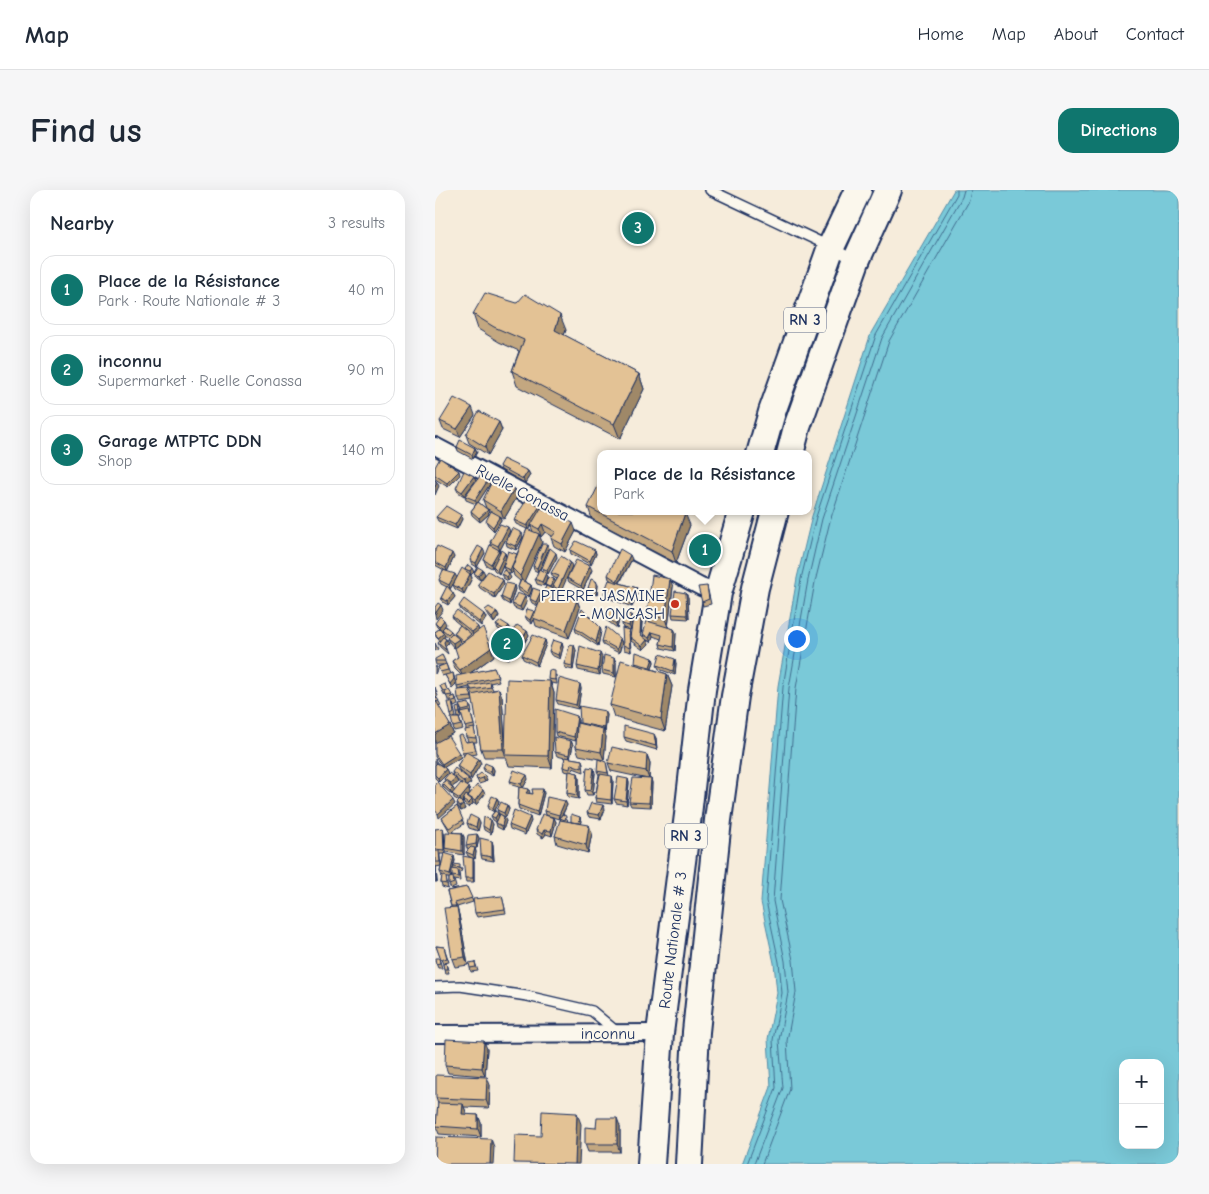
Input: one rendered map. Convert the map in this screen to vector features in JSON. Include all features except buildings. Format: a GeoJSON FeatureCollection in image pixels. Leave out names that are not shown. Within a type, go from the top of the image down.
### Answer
{"type":"FeatureCollection","features":[{"type":"Feature","properties":{"kind":"main road","name":"RN 3"},"geometry":{"type":"LineString","coordinates":[[761,450],[772,412],[831,247],[858,190]]}},
{"type":"Feature","properties":{"kind":"main road","name":"RN 3"},"geometry":{"type":"LineString","coordinates":[[791,450],[797,427],[856,261],[888,190]]}},
{"type":"Feature","properties":{"kind":"main road","name":"Route Nationale # 3"},"geometry":{"type":"LineString","coordinates":[[651,1164],[660,1033],[702,690],[718,593],[742,515]]}},
{"type":"Feature","properties":{"kind":"main road","name":"Route Nationale # 3"},"geometry":{"type":"LineString","coordinates":[[689,1164],[696,1032],[718,820],[735,696],[749,618],[774,515]]}},
{"type":"Feature","properties":{"kind":"street","name":"Ruelle Conassa"},"geometry":{"type":"LineString","coordinates":[[435,446],[701,587],[718,593]]}},
{"type":"Feature","properties":{"kind":"street","name":"inconnu"},"geometry":{"type":"LineString","coordinates":[[435,1034],[660,1033]]}},
{"type":"Feature","properties":{"kind":"lane"},"geometry":{"type":"LineString","coordinates":[[710,190],[831,247],[856,261]]}},
{"type":"Feature","properties":{"kind":"lane"},"geometry":{"type":"LineString","coordinates":[[435,987],[460,986],[517,994],[591,1012],[619,1033]]}},
{"type":"Feature","properties":{"kind":"water"},"geometry":{"type":"Polygon","coordinates":[[[954,190],[1179,190],[1179,1164],[742,1164],[771,1087],[768,1039],[777,993],[774,963],[761,902],[778,686],[797,578],[812,516],[871,333],[954,190]]]}},
{"type":"Feature","properties":{"kind":"place","name":"Garage MTPTC DDN"},"geometry":{"type":"Point","coordinates":[638,228]}},
{"type":"Feature","properties":{"kind":"place","name":"Place de la Résistance"},"geometry":{"type":"Point","coordinates":[705,550]}},
{"type":"Feature","properties":{"kind":"place","name":"PIERRE JASMINE - MONCASH"},"geometry":{"type":"Point","coordinates":[675,604]}},
{"type":"Feature","properties":{"kind":"place","name":"inconnu"},"geometry":{"type":"Point","coordinates":[507,644]}}]}
